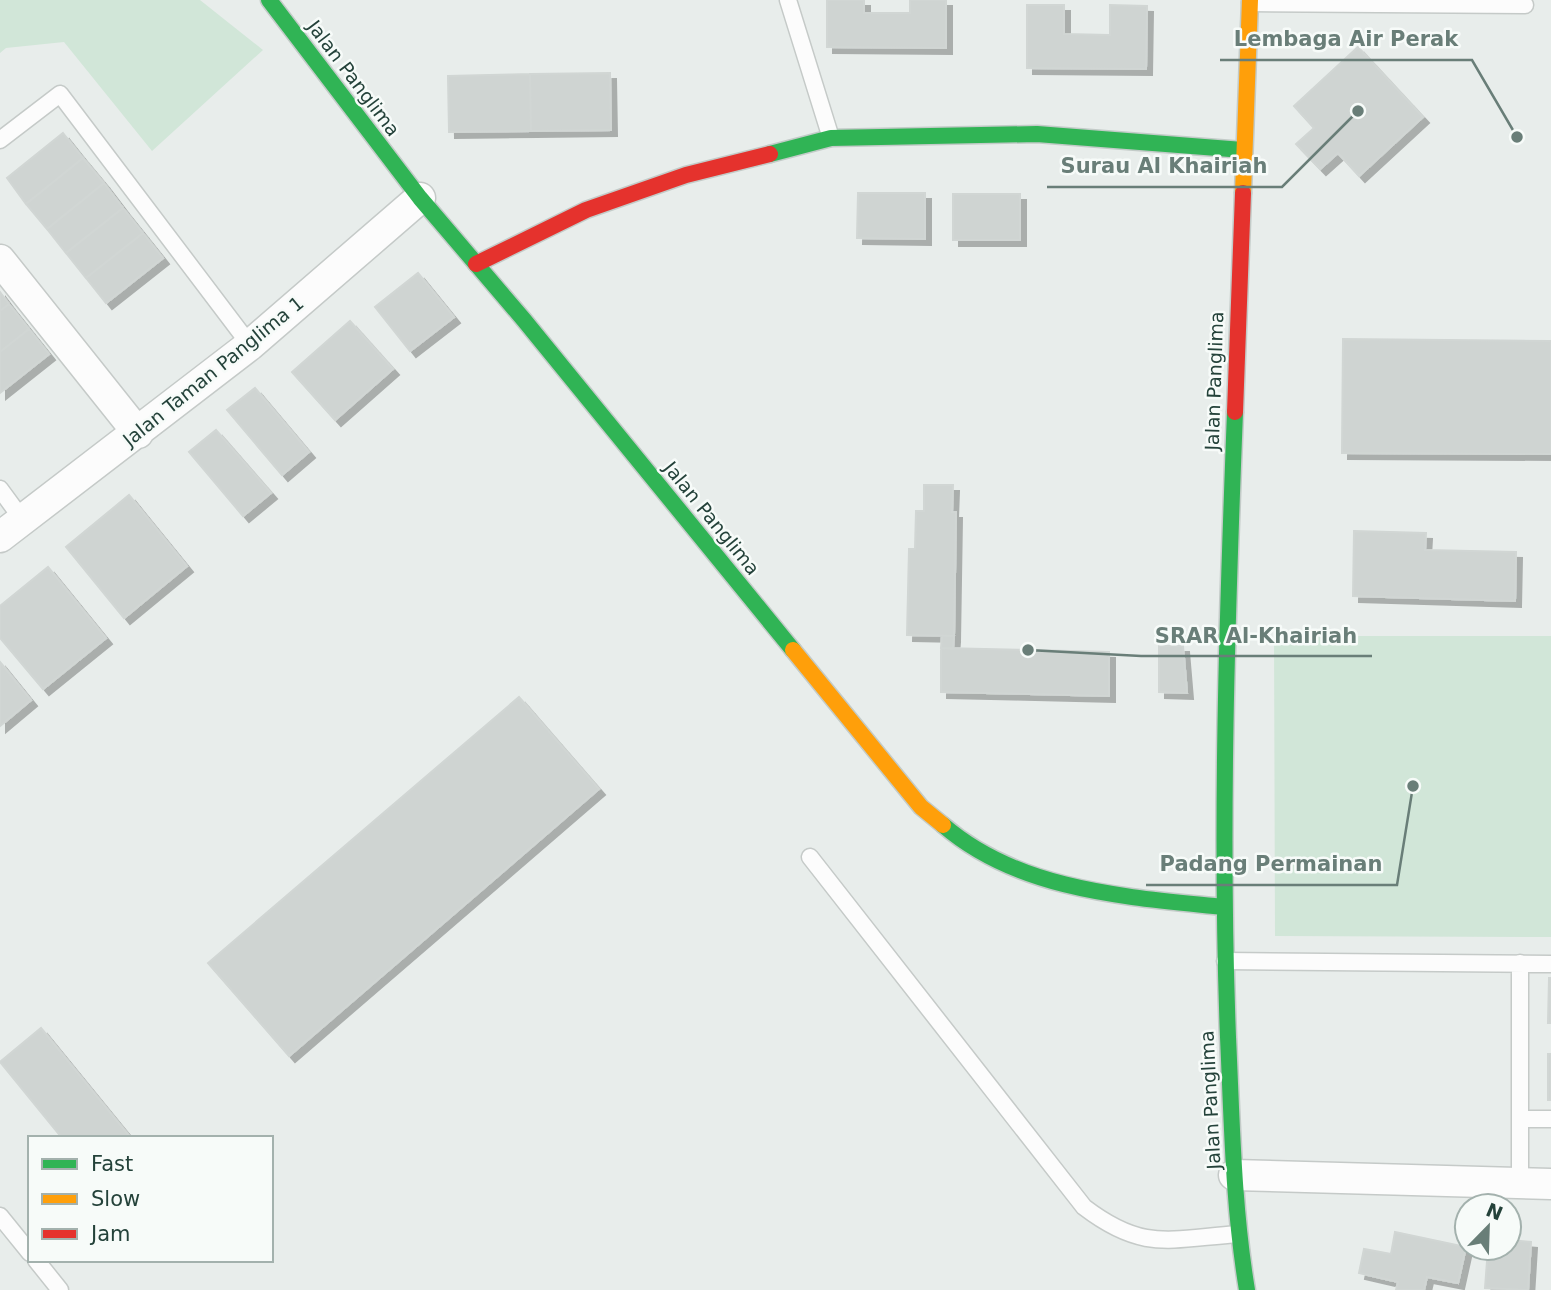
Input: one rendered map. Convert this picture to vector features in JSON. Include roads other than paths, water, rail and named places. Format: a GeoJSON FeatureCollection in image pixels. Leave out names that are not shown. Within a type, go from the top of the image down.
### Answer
{"type":"FeatureCollection","features":[{"type":"Feature","properties":{"kind":"street","name":"Jalan Panglima"},"geometry":{"type":"LineString","coordinates":[[269,0],[420,198],[921,807],[975,850],[1045,880],[1132,897],[1223,907]]}},
{"type":"Feature","properties":{"kind":"street","name":"Jalan Panglima"},"geometry":{"type":"LineString","coordinates":[[1247,1290],[1238,1234],[1234,1175],[1223,907],[1232,465],[1250,1]]}},
{"type":"Feature","properties":{"kind":"street"},"geometry":{"type":"LineString","coordinates":[[477,264],[586,210],[686,175],[831,138],[1037,135],[1244,150]]}},
{"type":"Feature","properties":{"kind":"street","name":"Jalan Taman Panglima 1"},"geometry":{"type":"LineString","coordinates":[[11,528],[250,345],[420,198]]}},
{"type":"Feature","properties":{"kind":"street"},"geometry":{"type":"LineString","coordinates":[[0,260],[138,433]]}},
{"type":"Feature","properties":{"kind":"street"},"geometry":{"type":"LineString","coordinates":[[1234,1175],[1551,1184]]}},
{"type":"Feature","properties":{"kind":"lane"},"geometry":{"type":"LineString","coordinates":[[788,0],[831,138]]}},
{"type":"Feature","properties":{"kind":"lane"},"geometry":{"type":"LineString","coordinates":[[1250,1],[1525,5]]}},
{"type":"Feature","properties":{"kind":"lane"},"geometry":{"type":"LineString","coordinates":[[0,140],[60,94],[250,345]]}},
{"type":"Feature","properties":{"kind":"lane"},"geometry":{"type":"LineString","coordinates":[[0,489],[11,528]]}},
{"type":"Feature","properties":{"kind":"lane"},"geometry":{"type":"LineString","coordinates":[[810,857],[1084,1207],[1112,1229],[1150,1241],[1238,1234]]}},
{"type":"Feature","properties":{"kind":"lane"},"geometry":{"type":"LineString","coordinates":[[1225,961],[1551,964]]}},
{"type":"Feature","properties":{"kind":"lane"},"geometry":{"type":"LineString","coordinates":[[1520,963],[1520,1183]]}},
{"type":"Feature","properties":{"kind":"lane"},"geometry":{"type":"LineString","coordinates":[[1520,1119],[1551,1119]]}},
{"type":"Feature","properties":{"kind":"lane"},"geometry":{"type":"LineString","coordinates":[[0,1216],[28,1251]]}},
{"type":"Feature","properties":{"kind":"lane"},"geometry":{"type":"LineString","coordinates":[[38,1262],[60,1290]]}},
{"type":"Feature","properties":{"kind":"place","name":"Surau Al Khairiah"},"geometry":{"type":"Point","coordinates":[1358,111]}},
{"type":"Feature","properties":{"kind":"place","name":"Lembaga Air Perak"},"geometry":{"type":"Point","coordinates":[1517,137]}},
{"type":"Feature","properties":{"kind":"place","name":"SRAR Al-Khairiah"},"geometry":{"type":"Point","coordinates":[1028,650]}},
{"type":"Feature","properties":{"kind":"place","name":"Padang Permainan"},"geometry":{"type":"Point","coordinates":[1413,786]}}]}
